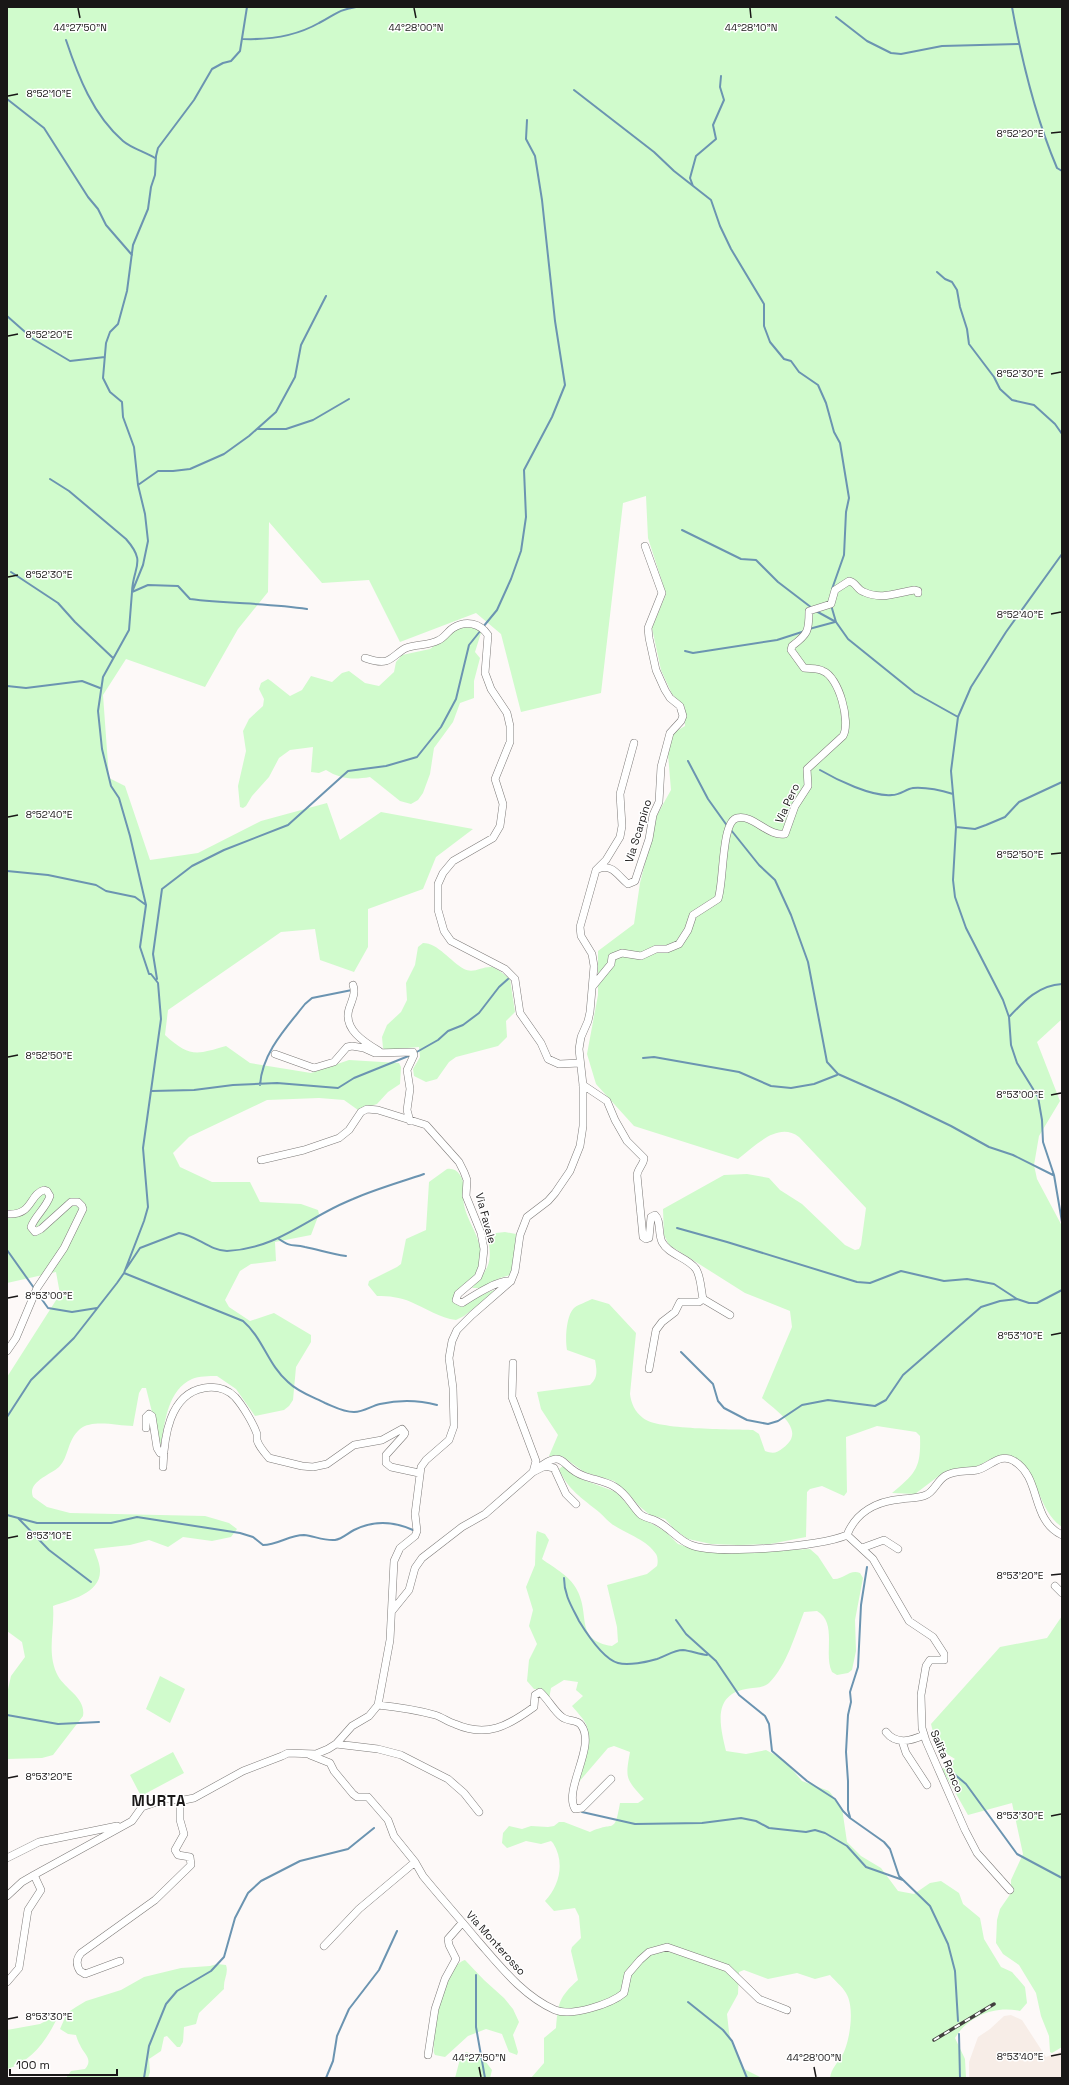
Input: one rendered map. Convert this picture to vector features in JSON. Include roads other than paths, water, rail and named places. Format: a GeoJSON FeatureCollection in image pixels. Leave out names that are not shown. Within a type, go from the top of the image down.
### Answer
{"type":"FeatureCollection","features":[{"type":"Feature","properties":{"kind":"street","name":"Via Scarpino"},"geometry":{"type":"LineString","coordinates":[[596,870],[602,867],[611,868],[628,884],[635,881],[649,839],[653,815],[659,802],[661,767],[670,733],[681,721],[683,716],[680,706],[670,698],[656,670],[648,628],[662,593],[645,546]]}},
{"type":"Feature","properties":{"kind":"street","name":"Via Pero"},"geometry":{"type":"LineString","coordinates":[[592,986],[611,964],[612,957],[622,953],[641,956],[656,950],[667,949],[679,944],[688,930],[693,915],[718,899],[723,877],[728,828],[732,820],[737,817],[747,819],[773,832],[785,834],[795,806],[808,786],[808,769],[843,736],[846,730],[846,713],[832,676],[823,670],[804,668],[791,650],[792,646],[808,632],[809,611],[831,604],[835,590],[849,581],[853,581],[864,593],[881,597],[914,590],[918,591],[918,593]]}},
{"type":"Feature","properties":{"kind":"street"},"geometry":{"type":"LineString","coordinates":[[364,658],[378,662],[387,661],[395,654],[407,648],[428,645],[440,640],[453,628],[464,624],[473,623],[483,628],[488,635],[485,673],[491,689],[507,713],[510,726],[510,742],[495,779],[503,804],[500,826],[493,838],[453,861],[443,873],[438,884],[438,910],[444,931],[451,941],[505,969],[515,979],[520,1013],[541,1043],[548,1059],[559,1064],[580,1063]]}},
{"type":"Feature","properties":{"kind":"street"},"geometry":{"type":"LineString","coordinates":[[7,1896],[22,1882],[134,1819],[142,1807],[168,1798],[179,1802],[194,1798],[243,1770],[288,1754],[316,1754],[336,1744],[352,1726],[369,1716],[378,1705],[390,1640],[394,1561],[400,1548],[415,1536],[417,1532],[415,1514],[419,1473],[426,1460],[449,1440],[454,1426],[453,1388],[449,1358],[454,1334],[472,1315],[511,1281],[515,1271],[520,1235],[527,1217],[548,1201],[570,1171],[576,1159],[583,1126],[580,1042],[588,1021],[593,960],[580,932],[596,870],[606,860],[620,837],[622,826],[620,794],[634,744]]}},
{"type":"Feature","properties":{"kind":"street"},"geometry":{"type":"LineString","coordinates":[[353,985],[354,994],[348,1016],[349,1024],[358,1035],[381,1053]]}},
{"type":"Feature","properties":{"kind":"street"},"geometry":{"type":"LineString","coordinates":[[276,1054],[314,1068],[334,1062],[347,1047],[352,1046],[364,1048],[375,1053],[413,1052],[414,1055],[407,1070],[410,1089],[407,1110],[410,1121]]}},
{"type":"Feature","properties":{"kind":"street"},"geometry":{"type":"LineString","coordinates":[[582,1085],[607,1101],[615,1120],[627,1141],[644,1158],[638,1169],[637,1176],[643,1237],[646,1239],[649,1238],[651,1217],[655,1215],[658,1218],[658,1230],[663,1244],[696,1269],[703,1299],[730,1315]]}},
{"type":"Feature","properties":{"kind":"street","name":"Via Favale"},"geometry":{"type":"LineString","coordinates":[[261,1160],[298,1152],[339,1138],[349,1130],[361,1112],[367,1109],[378,1110],[426,1125],[459,1162],[467,1180],[466,1196],[481,1233],[484,1249],[482,1267],[478,1277],[458,1294],[456,1300],[462,1303],[493,1286],[507,1280],[511,1281]]}},
{"type":"Feature","properties":{"kind":"street"},"geometry":{"type":"LineString","coordinates":[[7,1214],[17,1214],[26,1209],[38,1193],[44,1190],[47,1191],[50,1196],[32,1223],[31,1227],[35,1232],[41,1229],[71,1202],[78,1202],[83,1209],[64,1248],[37,1288],[16,1338],[7,1351]]}},
{"type":"Feature","properties":{"kind":"street"},"geometry":{"type":"LineString","coordinates":[[650,1369],[652,1346],[658,1326],[675,1312],[678,1303],[686,1301],[699,1302],[703,1299]]}},
{"type":"Feature","properties":{"kind":"street"},"geometry":{"type":"LineString","coordinates":[[513,1363],[512,1397],[536,1461],[533,1472]]}},
{"type":"Feature","properties":{"kind":"street"},"geometry":{"type":"LineString","coordinates":[[163,1467],[164,1452],[170,1424],[179,1402],[192,1391],[213,1387],[227,1391],[236,1398],[257,1434],[257,1440],[269,1458],[302,1466],[320,1465],[337,1458],[354,1446],[382,1440],[402,1429],[405,1433],[386,1455],[386,1463],[391,1467],[419,1473]]}},
{"type":"Feature","properties":{"kind":"street"},"geometry":{"type":"LineString","coordinates":[[146,1428],[146,1417],[150,1414],[152,1416],[157,1448],[160,1453],[164,1452]]}},
{"type":"Feature","properties":{"kind":"street"},"geometry":{"type":"LineString","coordinates":[[392,1611],[409,1590],[415,1568],[422,1558],[462,1527],[485,1514],[544,1463],[553,1460],[562,1460],[583,1476],[599,1479],[616,1488],[629,1498],[642,1515],[656,1521],[686,1543],[700,1548],[751,1550],[828,1541],[847,1536],[857,1518],[874,1506],[893,1500],[924,1496],[931,1492],[946,1475],[958,1471],[976,1470],[996,1460],[1006,1458],[1016,1462],[1027,1474],[1035,1489],[1042,1516],[1055,1531],[1062,1535]]}},
{"type":"Feature","properties":{"kind":"street"},"geometry":{"type":"LineString","coordinates":[[533,1472],[544,1466],[554,1468],[566,1494],[576,1504]]}},
{"type":"Feature","properties":{"kind":"street","name":"Salita Ronco"},"geometry":{"type":"LineString","coordinates":[[847,1536],[873,1559],[909,1621],[933,1637],[944,1654],[944,1660],[930,1660],[926,1666],[921,1695],[922,1728],[937,1768],[977,1853],[1010,1890]]}},
{"type":"Feature","properties":{"kind":"street"},"geometry":{"type":"LineString","coordinates":[[862,1548],[884,1540],[898,1549]]}},
{"type":"Feature","properties":{"kind":"street"},"geometry":{"type":"LineString","coordinates":[[1055,1586],[1062,1593]]}},
{"type":"Feature","properties":{"kind":"street"},"geometry":{"type":"LineString","coordinates":[[378,1705],[398,1707],[436,1715],[464,1728],[481,1730],[499,1729],[534,1707],[536,1695],[540,1692],[562,1717],[576,1721],[581,1724],[584,1729],[584,1752],[575,1781],[573,1800],[575,1809],[582,1808],[611,1779]]}},
{"type":"Feature","properties":{"kind":"street"},"geometry":{"type":"LineString","coordinates":[[886,1732],[895,1740],[902,1741],[924,1735]]}},
{"type":"Feature","properties":{"kind":"street"},"geometry":{"type":"LineString","coordinates":[[902,1741],[906,1753],[927,1785]]}},
{"type":"Feature","properties":{"kind":"street"},"geometry":{"type":"LineString","coordinates":[[336,1744],[378,1748],[401,1755],[448,1779],[464,1793],[479,1812]]}},
{"type":"Feature","properties":{"kind":"street","name":"Via Monterosso"},"geometry":{"type":"LineString","coordinates":[[308,1755],[330,1763],[334,1771],[352,1794],[357,1797],[368,1797],[388,1820],[394,1836],[414,1862],[422,1876],[462,1923],[517,1984],[556,2011],[593,2008],[615,1999],[624,1993],[628,1974],[640,1960],[649,1952],[667,1948],[727,1968],[759,1999],[787,2010]]}},
{"type":"Feature","properties":{"kind":"street"},"geometry":{"type":"LineString","coordinates":[[120,1961],[85,1974],[80,1972],[77,1964],[78,1956],[155,1900],[192,1865],[190,1857],[178,1855],[175,1850],[184,1834],[180,1820],[179,1802]]}},
{"type":"Feature","properties":{"kind":"street"},"geometry":{"type":"LineString","coordinates":[[7,1858],[39,1842],[124,1824]]}},
{"type":"Feature","properties":{"kind":"street"},"geometry":{"type":"LineString","coordinates":[[324,1946],[359,1909],[414,1862]]}},
{"type":"Feature","properties":{"kind":"street"},"geometry":{"type":"LineString","coordinates":[[7,1982],[19,1968],[28,1910],[41,1890],[34,1875]]}},
{"type":"Feature","properties":{"kind":"street"},"geometry":{"type":"LineString","coordinates":[[428,2055],[435,2009],[445,1979],[456,1962],[455,1955],[449,1947],[448,1939],[462,1923]]}},
{"type":"Feature","properties":{"kind":"waterway"},"geometry":{"type":"LineString","coordinates":[[7,1417],[31,1380],[74,1338],[124,1273],[148,1207],[143,1148],[161,1019],[158,983],[151,974],[149,974],[140,947],[146,905],[130,836],[119,798],[111,786],[102,749],[98,711],[103,677],[129,630],[132,592],[143,565],[148,541],[145,514],[138,485],[134,447],[123,417],[122,402],[110,392],[103,378],[106,343],[110,332],[118,324],[127,291],[133,245],[148,209],[151,187],[155,175],[158,148],[194,100],[212,69],[223,63],[231,61],[240,51],[247,7]]}},
{"type":"Feature","properties":{"kind":"waterway"},"geometry":{"type":"LineString","coordinates":[[243,39],[263,39],[292,34],[310,27],[340,11],[356,7]]}},
{"type":"Feature","properties":{"kind":"waterway"},"geometry":{"type":"LineString","coordinates":[[366,7],[377,7]]}},
{"type":"Feature","properties":{"kind":"waterway"},"geometry":{"type":"LineString","coordinates":[[1012,7],[1020,48],[1042,129],[1057,168],[1062,171]]}},
{"type":"Feature","properties":{"kind":"waterway"},"geometry":{"type":"LineString","coordinates":[[836,17],[867,41],[891,53],[901,54],[942,46],[1019,44]]}},
{"type":"Feature","properties":{"kind":"waterway"},"geometry":{"type":"LineString","coordinates":[[66,40],[81,81],[95,107],[112,131],[126,143],[155,158]]}},
{"type":"Feature","properties":{"kind":"waterway"},"geometry":{"type":"LineString","coordinates":[[693,186],[690,178],[696,156],[716,139],[713,125],[724,100],[720,87],[721,76]]}},
{"type":"Feature","properties":{"kind":"waterway"},"geometry":{"type":"LineString","coordinates":[[574,90],[654,152],[674,171],[711,200],[720,226],[731,249],[764,304],[764,326],[770,342],[784,359],[791,361],[799,372],[818,385],[826,403],[834,432],[840,443],[849,498],[846,512],[844,555],[832,589]]}},
{"type":"Feature","properties":{"kind":"waterway"},"geometry":{"type":"LineString","coordinates":[[7,99],[44,128],[88,197],[98,209],[106,225],[132,255]]}},
{"type":"Feature","properties":{"kind":"waterway"},"geometry":{"type":"LineString","coordinates":[[483,627],[497,610],[511,579],[521,551],[526,517],[524,470],[552,417],[565,385],[555,321],[542,200],[535,156],[526,139],[527,120]]}},
{"type":"Feature","properties":{"kind":"waterway"},"geometry":{"type":"LineString","coordinates":[[937,272],[945,279],[952,282],[957,290],[960,307],[967,329],[969,344],[994,377],[1000,389],[1012,400],[1034,405],[1055,424],[1062,434]]}},
{"type":"Feature","properties":{"kind":"waterway"},"geometry":{"type":"LineString","coordinates":[[138,485],[158,471],[190,469],[224,454],[249,436],[276,412],[295,377],[301,345],[326,296]]}},
{"type":"Feature","properties":{"kind":"waterway"},"geometry":{"type":"LineString","coordinates":[[7,316],[33,339],[70,361],[105,357]]}},
{"type":"Feature","properties":{"kind":"waterway"},"geometry":{"type":"LineString","coordinates":[[258,429],[286,429],[313,420],[349,399]]}},
{"type":"Feature","properties":{"kind":"waterway"},"geometry":{"type":"LineString","coordinates":[[50,479],[69,491],[126,539],[132,547],[137,559],[132,592],[148,585],[178,586],[190,599],[307,609]]}},
{"type":"Feature","properties":{"kind":"waterway"},"geometry":{"type":"LineString","coordinates":[[682,530],[741,559],[756,560],[778,582],[812,608]]}},
{"type":"Feature","properties":{"kind":"waterway"},"geometry":{"type":"LineString","coordinates":[[1062,554],[1006,632],[971,687],[958,717],[951,771],[956,827],[953,880],[955,897],[966,928],[1003,1000],[1009,1017],[1011,1045],[1017,1063],[1038,1097],[1042,1120],[1043,1142],[1054,1175],[1062,1222]]}},
{"type":"Feature","properties":{"kind":"waterway"},"geometry":{"type":"LineString","coordinates":[[11,572],[58,603],[75,622],[113,658]]}},
{"type":"Feature","properties":{"kind":"waterway"},"geometry":{"type":"LineString","coordinates":[[831,605],[836,622],[848,639],[915,693],[958,717]]}},
{"type":"Feature","properties":{"kind":"waterway"},"geometry":{"type":"LineString","coordinates":[[816,611],[836,622]]}},
{"type":"Feature","properties":{"kind":"waterway"},"geometry":{"type":"LineString","coordinates":[[809,629],[835,622]]}},
{"type":"Feature","properties":{"kind":"waterway"},"geometry":{"type":"LineString","coordinates":[[157,979],[153,954],[162,889],[192,866],[224,850],[288,825],[348,771],[386,766],[417,757],[441,727],[456,699],[469,645],[481,630]]}},
{"type":"Feature","properties":{"kind":"waterway"},"geometry":{"type":"LineString","coordinates":[[685,651],[693,653],[777,640],[805,631]]}},
{"type":"Feature","properties":{"kind":"waterway"},"geometry":{"type":"LineString","coordinates":[[7,686],[26,688],[82,681],[100,688]]}},
{"type":"Feature","properties":{"kind":"waterway"},"geometry":{"type":"LineString","coordinates":[[688,761],[708,799],[728,827]]}},
{"type":"Feature","properties":{"kind":"waterway"},"geometry":{"type":"LineString","coordinates":[[820,770],[845,783],[865,791],[884,795],[895,795],[913,788],[933,789],[953,794]]}},
{"type":"Feature","properties":{"kind":"waterway"},"geometry":{"type":"LineString","coordinates":[[956,827],[975,829],[1005,817],[1019,802],[1062,782]]}},
{"type":"Feature","properties":{"kind":"waterway"},"geometry":{"type":"LineString","coordinates":[[731,830],[759,865],[775,880],[791,915],[808,962],[827,1062],[838,1074],[951,1126],[989,1147],[1013,1155],[1053,1175]]}},
{"type":"Feature","properties":{"kind":"waterway"},"geometry":{"type":"LineString","coordinates":[[7,871],[48,875],[96,885],[106,891],[135,897],[146,905]]}},
{"type":"Feature","properties":{"kind":"waterway"},"geometry":{"type":"LineString","coordinates":[[415,1053],[438,1040],[448,1031],[463,1025],[479,1013],[499,987],[508,979]]}},
{"type":"Feature","properties":{"kind":"waterway"},"geometry":{"type":"LineString","coordinates":[[1009,1017],[1032,995],[1046,987],[1062,984]]}},
{"type":"Feature","properties":{"kind":"waterway"},"geometry":{"type":"LineString","coordinates":[[260,1085],[265,1062],[270,1052],[283,1032],[305,1004],[312,998],[352,990]]}},
{"type":"Feature","properties":{"kind":"waterway"},"geometry":{"type":"LineString","coordinates":[[152,1091],[194,1090],[233,1085],[277,1083],[338,1088],[354,1078],[411,1055]]}},
{"type":"Feature","properties":{"kind":"waterway"},"geometry":{"type":"LineString","coordinates":[[643,1058],[654,1057],[739,1072],[771,1086],[791,1088],[814,1084],[837,1075]]}},
{"type":"Feature","properties":{"kind":"waterway"},"geometry":{"type":"LineString","coordinates":[[126,1269],[140,1248],[179,1233],[185,1234],[209,1246],[221,1250],[227,1251],[245,1249],[278,1238],[353,1199],[424,1174]]}},
{"type":"Feature","properties":{"kind":"waterway"},"geometry":{"type":"LineString","coordinates":[[677,1228],[857,1282],[870,1283],[901,1271],[944,1281],[967,1279],[994,1284],[1017,1299],[1029,1303],[1037,1303],[1062,1290]]}},
{"type":"Feature","properties":{"kind":"waterway"},"geometry":{"type":"LineString","coordinates":[[279,1239],[290,1245],[346,1256]]}},
{"type":"Feature","properties":{"kind":"waterway"},"geometry":{"type":"LineString","coordinates":[[7,1250],[34,1288]]}},
{"type":"Feature","properties":{"kind":"waterway"},"geometry":{"type":"LineString","coordinates":[[124,1273],[243,1321],[256,1335],[275,1368],[292,1386],[336,1408],[354,1412],[380,1404],[408,1401],[437,1405]]}},
{"type":"Feature","properties":{"kind":"waterway"},"geometry":{"type":"LineString","coordinates":[[38,1294],[48,1308],[72,1312],[97,1308]]}},
{"type":"Feature","properties":{"kind":"waterway"},"geometry":{"type":"LineString","coordinates":[[681,1352],[713,1384],[718,1401],[724,1408],[747,1420],[768,1424],[778,1421],[802,1405],[828,1400],[875,1406],[886,1400],[903,1375],[981,1307],[1000,1301],[1017,1299]]}},
{"type":"Feature","properties":{"kind":"waterway"},"geometry":{"type":"LineString","coordinates":[[7,1515],[37,1523],[111,1523],[137,1517],[240,1533],[253,1537],[263,1545],[268,1545],[299,1535],[335,1540],[361,1527],[376,1523],[391,1523],[413,1530]]}},
{"type":"Feature","properties":{"kind":"waterway"},"geometry":{"type":"LineString","coordinates":[[18,1518],[49,1550],[91,1582]]}},
{"type":"Feature","properties":{"kind":"waterway"},"geometry":{"type":"LineString","coordinates":[[850,1817],[848,1810],[846,1752],[848,1715],[851,1702],[850,1692],[858,1667],[861,1605],[867,1567]]}},
{"type":"Feature","properties":{"kind":"waterway"},"geometry":{"type":"LineString","coordinates":[[564,1578],[567,1595],[579,1621],[596,1645],[612,1661],[622,1664],[638,1663],[657,1659],[680,1650],[707,1655]]}},
{"type":"Feature","properties":{"kind":"waterway"},"geometry":{"type":"LineString","coordinates":[[676,1620],[686,1634],[716,1661],[739,1695],[765,1716],[769,1724],[772,1751],[807,1781],[835,1799],[850,1818],[884,1842],[890,1849],[899,1876],[930,1906],[948,1944],[955,1971],[958,2021]]}},
{"type":"Feature","properties":{"kind":"waterway"},"geometry":{"type":"LineString","coordinates":[[7,1715],[58,1724],[99,1722]]}},
{"type":"Feature","properties":{"kind":"waterway"},"geometry":{"type":"LineString","coordinates":[[947,1768],[966,1784],[1017,1854],[1062,1878]]}},
{"type":"Feature","properties":{"kind":"waterway"},"geometry":{"type":"LineString","coordinates":[[582,1812],[635,1824],[702,1823],[741,1818],[756,1821],[769,1828],[806,1832],[815,1830],[825,1833],[847,1846],[866,1867],[903,1880]]}},
{"type":"Feature","properties":{"kind":"waterway"},"geometry":{"type":"LineString","coordinates":[[144,2078],[149,2046],[166,2004],[177,1991],[211,1971],[224,1957],[235,1918],[248,1893],[261,1881],[300,1861],[348,1849],[374,1828]]}},
{"type":"Feature","properties":{"kind":"waterway"},"geometry":{"type":"LineString","coordinates":[[326,2078],[333,2061],[337,2036],[349,2009],[379,1970],[397,1931]]}},
{"type":"Feature","properties":{"kind":"waterway"},"geometry":{"type":"LineString","coordinates":[[476,1975],[476,2027],[485,2078]]}},
{"type":"Feature","properties":{"kind":"waterway"},"geometry":{"type":"LineString","coordinates":[[688,2002],[723,2030],[732,2041],[747,2078]]}},
{"type":"Feature","properties":{"kind":"waterway"},"geometry":{"type":"LineString","coordinates":[[959,2034],[960,2078]]}},
{"type":"Feature","properties":{"kind":"railway"},"geometry":{"type":"LineString","coordinates":[[934,2040],[994,2004]]}},
{"type":"Feature","properties":{"kind":"district","name":"MURTA"},"geometry":{"type":"Point","coordinates":[159,1801]}}]}
